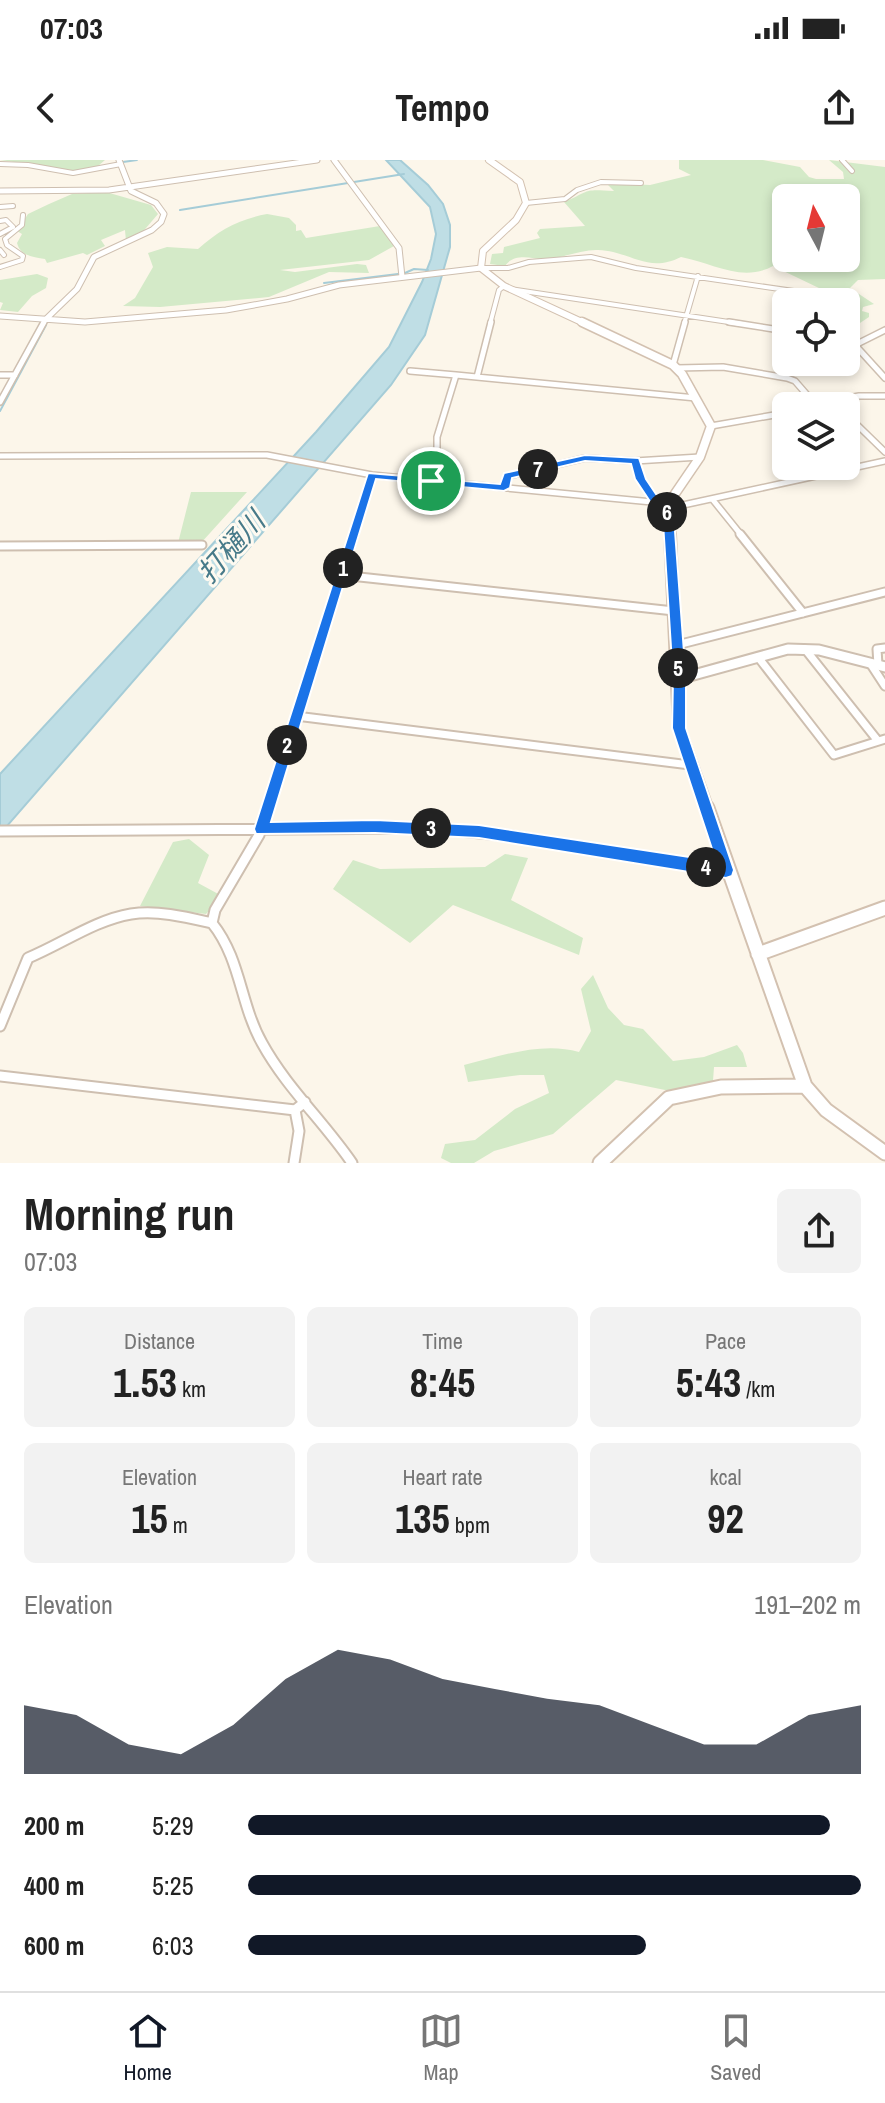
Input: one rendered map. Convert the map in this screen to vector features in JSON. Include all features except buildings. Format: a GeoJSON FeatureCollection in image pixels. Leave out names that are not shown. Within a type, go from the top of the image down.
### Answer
{"type":"FeatureCollection","features":[{"type":"Feature","properties":{"kind":"main road"},"geometry":{"type":"LineString","coordinates":[[489,160],[520,182],[526,203],[516,220],[483,251],[481,268],[507,288],[675,367],[711,426],[700,457],[662,504],[677,645],[677,717],[726,870],[805,1086],[826,1110],[885,1153]]}},
{"type":"Feature","properties":{"kind":"main road"},"geometry":{"type":"LineString","coordinates":[[758,954],[885,908]]}},
{"type":"Feature","properties":{"kind":"main road"},"geometry":{"type":"LineString","coordinates":[[600,1163],[669,1098],[721,1087],[805,1086]]}},
{"type":"Feature","properties":{"kind":"street"},"geometry":{"type":"LineString","coordinates":[[0,191],[72,192],[130,188],[317,160]]}},
{"type":"Feature","properties":{"kind":"street"},"geometry":{"type":"LineString","coordinates":[[334,160],[398,247],[402,277]]}},
{"type":"Feature","properties":{"kind":"street"},"geometry":{"type":"LineString","coordinates":[[842,160],[852,171]]}},
{"type":"Feature","properties":{"kind":"street"},"geometry":{"type":"LineString","coordinates":[[0,164],[78,173],[121,162],[130,188],[160,205],[163,214],[161,220],[139,238],[94,257],[77,289],[45,320],[0,402]]}},
{"type":"Feature","properties":{"kind":"street"},"geometry":{"type":"LineString","coordinates":[[526,203],[565,199],[577,190],[601,182],[641,183]]}},
{"type":"Feature","properties":{"kind":"street"},"geometry":{"type":"LineString","coordinates":[[0,207],[13,206]]}},
{"type":"Feature","properties":{"kind":"street"},"geometry":{"type":"LineString","coordinates":[[0,267],[22,260],[23,256],[5,239],[24,222],[23,215]]}},
{"type":"Feature","properties":{"kind":"street"},"geometry":{"type":"LineString","coordinates":[[0,221],[6,220],[13,227],[0,234]]}},
{"type":"Feature","properties":{"kind":"street"},"geometry":{"type":"LineString","coordinates":[[0,316],[85,322],[226,310],[287,299],[339,285],[591,257],[636,268],[775,288]]}},
{"type":"Feature","properties":{"kind":"street"},"geometry":{"type":"LineString","coordinates":[[698,276],[675,367],[723,367],[787,378],[795,381],[803,392]]}},
{"type":"Feature","properties":{"kind":"street"},"geometry":{"type":"LineString","coordinates":[[477,377],[499,290],[507,288],[772,329]]}},
{"type":"Feature","properties":{"kind":"street"},"geometry":{"type":"LineString","coordinates":[[860,342],[885,330]]}},
{"type":"Feature","properties":{"kind":"street"},"geometry":{"type":"LineString","coordinates":[[860,350],[885,378]]}},
{"type":"Feature","properties":{"kind":"street"},"geometry":{"type":"LineString","coordinates":[[410,371],[696,398]]}},
{"type":"Feature","properties":{"kind":"street"},"geometry":{"type":"LineString","coordinates":[[0,375],[15,375]]}},
{"type":"Feature","properties":{"kind":"street"},"geometry":{"type":"LineString","coordinates":[[431,481],[437,460],[437,437],[456,375]]}},
{"type":"Feature","properties":{"kind":"street"},"geometry":{"type":"LineString","coordinates":[[860,399],[885,396]]}},
{"type":"Feature","properties":{"kind":"street"},"geometry":{"type":"LineString","coordinates":[[711,426],[772,417]]}},
{"type":"Feature","properties":{"kind":"street"},"geometry":{"type":"LineString","coordinates":[[860,428],[885,452]]}},
{"type":"Feature","properties":{"kind":"street"},"geometry":{"type":"LineString","coordinates":[[0,456],[284,458],[372,475],[662,504],[694,504],[800,480]]}},
{"type":"Feature","properties":{"kind":"street"},"geometry":{"type":"LineString","coordinates":[[504,488],[508,476],[585,458],[635,461],[700,457]]}},
{"type":"Feature","properties":{"kind":"street"},"geometry":{"type":"LineString","coordinates":[[635,461],[641,479],[662,504]]}},
{"type":"Feature","properties":{"kind":"street"},"geometry":{"type":"LineString","coordinates":[[860,466],[885,461]]}},
{"type":"Feature","properties":{"kind":"street"},"geometry":{"type":"LineString","coordinates":[[212,923],[215,910],[261,829],[372,475]]}},
{"type":"Feature","properties":{"kind":"street"},"geometry":{"type":"LineString","coordinates":[[713,500],[803,613]]}},
{"type":"Feature","properties":{"kind":"street"},"geometry":{"type":"LineString","coordinates":[[0,546],[202,545]]}},
{"type":"Feature","properties":{"kind":"street"},"geometry":{"type":"LineString","coordinates":[[341,575],[674,611]]}},
{"type":"Feature","properties":{"kind":"street"},"geometry":{"type":"LineString","coordinates":[[677,645],[885,592]]}},
{"type":"Feature","properties":{"kind":"street"},"geometry":{"type":"LineString","coordinates":[[758,657],[834,755],[881,740],[804,648]]}},
{"type":"Feature","properties":{"kind":"street"},"geometry":{"type":"LineString","coordinates":[[679,679],[804,648],[878,665]]}},
{"type":"Feature","properties":{"kind":"street"},"geometry":{"type":"LineString","coordinates":[[885,648],[877,649],[878,665],[885,686]]}},
{"type":"Feature","properties":{"kind":"street"},"geometry":{"type":"LineString","coordinates":[[296,716],[690,765]]}},
{"type":"Feature","properties":{"kind":"street"},"geometry":{"type":"LineString","coordinates":[[0,831],[375,827],[479,831],[726,870]]}},
{"type":"Feature","properties":{"kind":"street"},"geometry":{"type":"LineString","coordinates":[[0,1026],[28,958],[119,917],[136,914],[212,923],[233,952],[249,1018],[262,1045],[352,1163]]}},
{"type":"Feature","properties":{"kind":"street"},"geometry":{"type":"LineString","coordinates":[[0,1076],[295,1110],[305,1102]]}},
{"type":"Feature","properties":{"kind":"street"},"geometry":{"type":"LineString","coordinates":[[294,1163],[299,1131],[295,1110]]}},
{"type":"Feature","properties":{"kind":"green space"},"geometry":{"type":"Polygon","coordinates":[[[0,160],[105,160],[98,166],[78,171],[0,160]]]}},
{"type":"Feature","properties":{"kind":"green space"},"geometry":{"type":"Polygon","coordinates":[[[679,160],[763,160],[800,167],[809,177],[816,179],[844,179],[843,172],[829,160],[885,167],[885,279],[858,280],[850,288],[819,288],[786,272],[860,272],[860,184],[772,184],[772,266],[761,271],[727,270],[681,257],[669,262],[648,263],[598,250],[548,260],[518,258],[505,266],[490,264],[492,254],[503,253],[504,247],[540,238],[537,233],[540,229],[585,226],[564,202],[588,191],[614,191],[606,183],[650,185],[691,175],[679,169],[679,160]]]}},
{"type":"Feature","properties":{"kind":"green space"},"geometry":{"type":"Polygon","coordinates":[[[106,192],[151,205],[158,214],[140,235],[126,241],[125,230],[101,240],[105,246],[87,255],[83,253],[47,263],[45,259],[21,251],[17,243],[22,234],[17,231],[28,214],[72,194],[106,192]]]}},
{"type":"Feature","properties":{"kind":"green space"},"geometry":{"type":"Polygon","coordinates":[[[267,214],[289,218],[296,225],[296,231],[301,230],[306,238],[380,226],[394,246],[369,260],[280,270],[295,272],[357,264],[366,265],[369,273],[329,272],[269,297],[160,307],[123,306],[135,298],[153,267],[148,253],[167,247],[198,249],[230,226],[267,214]]]}},
{"type":"Feature","properties":{"kind":"green space"},"geometry":{"type":"Polygon","coordinates":[[[37,274],[48,278],[46,288],[32,296],[18,312],[0,310],[3,303],[0,302],[0,280],[37,274]]]}},
{"type":"Feature","properties":{"kind":"green space"},"geometry":{"type":"Polygon","coordinates":[[[860,295],[874,304],[863,307],[862,311],[869,313],[869,317],[860,323],[860,295]]]}},
{"type":"Feature","properties":{"kind":"green space"},"geometry":{"type":"Polygon","coordinates":[[[191,492],[247,492],[201,543],[178,543],[191,492]]]}},
{"type":"Feature","properties":{"kind":"green space"},"geometry":{"type":"Polygon","coordinates":[[[189,839],[209,855],[198,883],[222,896],[206,914],[140,906],[173,842],[189,839]]]}},
{"type":"Feature","properties":{"kind":"green space"},"geometry":{"type":"Polygon","coordinates":[[[505,854],[528,858],[511,900],[583,938],[579,955],[453,905],[410,943],[333,889],[353,860],[380,869],[485,867],[505,854]]]}},
{"type":"Feature","properties":{"kind":"green space"},"geometry":{"type":"Polygon","coordinates":[[[593,975],[608,1008],[624,1025],[643,1029],[673,1061],[704,1057],[737,1045],[747,1067],[714,1067],[713,1081],[670,1091],[616,1080],[553,1134],[494,1151],[474,1163],[451,1163],[441,1158],[445,1144],[475,1140],[515,1109],[549,1093],[544,1075],[468,1082],[464,1065],[536,1049],[579,1052],[591,1031],[581,989],[593,975]]]}},
{"type":"Feature","properties":{"kind":"water","name":"打樋川"},"geometry":{"type":"Polygon","coordinates":[[[386,160],[400,160],[428,185],[443,204],[450,225],[450,247],[425,335],[391,385],[0,834],[0,774],[316,432],[389,347],[422,282],[436,234],[430,207],[386,160]]]}},
{"type":"Feature","properties":{"kind":"waterway"},"geometry":{"type":"LineString","coordinates":[[123,162],[137,160]]}},
{"type":"Feature","properties":{"kind":"waterway"},"geometry":{"type":"LineString","coordinates":[[354,182],[404,174]]}},
{"type":"Feature","properties":{"kind":"waterway"},"geometry":{"type":"LineString","coordinates":[[180,210],[348,183]]}},
{"type":"Feature","properties":{"kind":"waterway"},"geometry":{"type":"LineString","coordinates":[[405,273],[414,269],[428,270]]}},
{"type":"Feature","properties":{"kind":"waterway"},"geometry":{"type":"LineString","coordinates":[[324,283],[398,274]]}},
{"type":"Feature","properties":{"kind":"waterway"},"geometry":{"type":"LineString","coordinates":[[0,411],[46,325]]}},
{"type":"Feature","properties":{"kind":"route"},"geometry":{"type":"LineString","coordinates":[[585,458],[635,461],[641,479],[657,503],[668,504],[679,679],[677,717],[726,870],[479,831],[375,827],[261,829],[372,475],[431,481],[504,488],[508,476],[585,458]]}}]}
